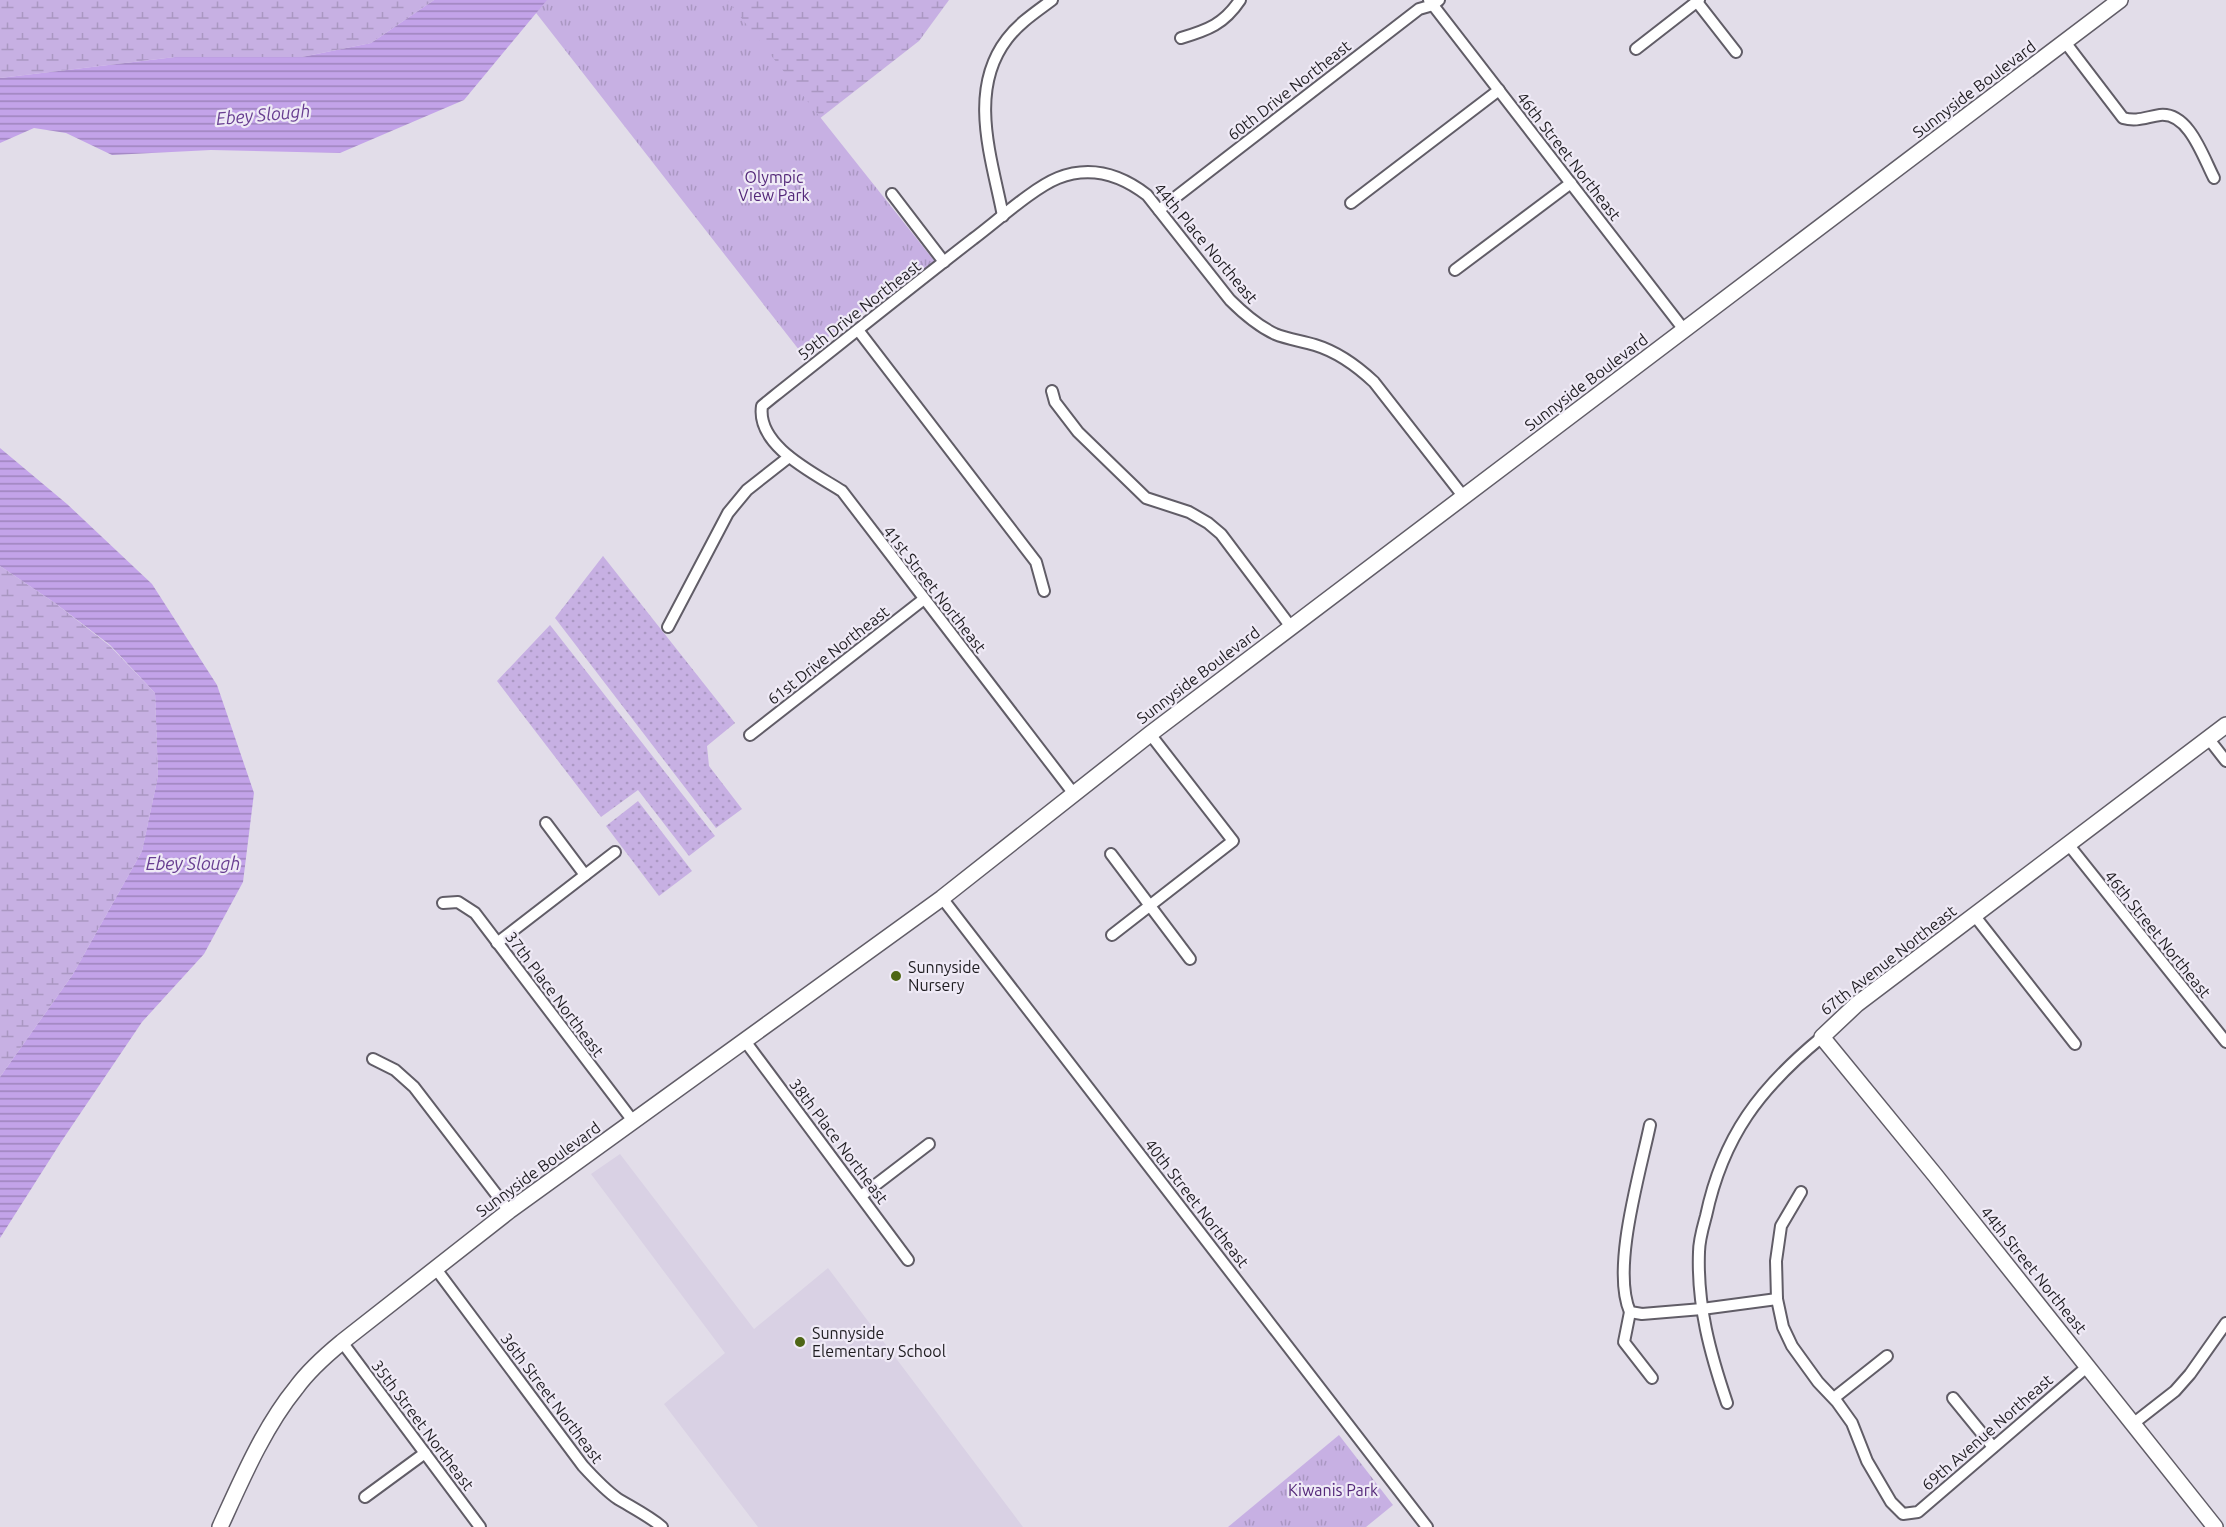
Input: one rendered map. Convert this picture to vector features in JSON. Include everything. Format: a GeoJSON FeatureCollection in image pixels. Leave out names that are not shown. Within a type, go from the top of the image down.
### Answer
{"type":"FeatureCollection","features":[{"type":"Feature","properties":{"kind":"street"},"geometry":{"type":"LineString","coordinates":[[944,262],[1004,216],[987,136],[985,95],[990,72],[1006,40],[1017,27],[1052,0]]}},
{"type":"Feature","properties":{"kind":"street"},"geometry":{"type":"LineString","coordinates":[[1181,38],[1219,24],[1230,15],[1240,0]]}},
{"type":"Feature","properties":{"kind":"street","name":"Sunnyside Boulevard"},"geometry":{"type":"LineString","coordinates":[[220,1527],[260,1444],[294,1390],[316,1364],[342,1342],[509,1211],[942,898],[1150,734],[2120,0]]}},
{"type":"Feature","properties":{"kind":"street"},"geometry":{"type":"LineString","coordinates":[[1636,49],[1698,1],[1736,52]]}},
{"type":"Feature","properties":{"kind":"street","name":"46th Street Northeast"},"geometry":{"type":"LineString","coordinates":[[1434,2],[1685,331]]}},
{"type":"Feature","properties":{"kind":"street","name":"60th Drive Northeast"},"geometry":{"type":"LineString","coordinates":[[1159,210],[1419,9],[1434,2]]}},
{"type":"Feature","properties":{"kind":"street"},"geometry":{"type":"LineString","coordinates":[[2065,42],[2123,118],[2133,121],[2164,115],[2173,116],[2183,123],[2214,178]]}},
{"type":"Feature","properties":{"kind":"street"},"geometry":{"type":"LineString","coordinates":[[1351,203],[1499,90]]}},
{"type":"Feature","properties":{"kind":"street","name":"44th Place Northeast"},"geometry":{"type":"LineString","coordinates":[[1004,216],[1043,186],[1059,178],[1090,172],[1108,173],[1133,184],[1147,195],[1230,300],[1244,313],[1275,334],[1317,345],[1342,357],[1374,382],[1463,496]]}},
{"type":"Feature","properties":{"kind":"street"},"geometry":{"type":"LineString","coordinates":[[1455,270],[1571,183]]}},
{"type":"Feature","properties":{"kind":"street","name":"59th Drive Northeast"},"geometry":{"type":"LineString","coordinates":[[760,417],[762,406],[944,262],[892,194]]}},
{"type":"Feature","properties":{"kind":"street"},"geometry":{"type":"LineString","coordinates":[[858,330],[1036,562],[1044,591]]}},
{"type":"Feature","properties":{"kind":"street"},"geometry":{"type":"LineString","coordinates":[[1052,392],[1055,402],[1078,432],[1146,498],[1189,512],[1221,534],[1291,627]]}},
{"type":"Feature","properties":{"kind":"street","name":"41st Street Northeast"},"geometry":{"type":"LineString","coordinates":[[760,417],[763,426],[789,457],[842,491],[1074,794]]}},
{"type":"Feature","properties":{"kind":"street"},"geometry":{"type":"LineString","coordinates":[[668,627],[728,513],[747,490],[789,457]]}},
{"type":"Feature","properties":{"kind":"street","name":"61st Drive Northeast"},"geometry":{"type":"LineString","coordinates":[[750,735],[924,599]]}},
{"type":"Feature","properties":{"kind":"street","name":"67th Avenue Northeast"},"geometry":{"type":"LineString","coordinates":[[1727,1403],[1709,1349],[1702,1309],[1699,1250],[1711,1192],[1731,1139],[1763,1093],[1793,1061],[1857,1004],[2226,724]]}},
{"type":"Feature","properties":{"kind":"street"},"geometry":{"type":"LineString","coordinates":[[1112,935],[1233,841],[1150,734]]}},
{"type":"Feature","properties":{"kind":"street"},"geometry":{"type":"LineString","coordinates":[[2208,738],[2226,761]]}},
{"type":"Feature","properties":{"kind":"street"},"geometry":{"type":"LineString","coordinates":[[546,823],[585,875]]}},
{"type":"Feature","properties":{"kind":"street","name":"46th Street Northeast"},"geometry":{"type":"LineString","coordinates":[[2068,844],[2226,1042]]}},
{"type":"Feature","properties":{"kind":"street"},"geometry":{"type":"LineString","coordinates":[[497,943],[615,852]]}},
{"type":"Feature","properties":{"kind":"street"},"geometry":{"type":"LineString","coordinates":[[1111,854],[1190,959]]}},
{"type":"Feature","properties":{"kind":"street","name":"40th Street Northeast"},"geometry":{"type":"LineString","coordinates":[[942,898],[1427,1527]]}},
{"type":"Feature","properties":{"kind":"street","name":"37th Place Northeast"},"geometry":{"type":"LineString","coordinates":[[443,903],[458,902],[475,913],[633,1121]]}},
{"type":"Feature","properties":{"kind":"street"},"geometry":{"type":"LineString","coordinates":[[1974,915],[2075,1044]]}},
{"type":"Feature","properties":{"kind":"street","name":"44th Street Northeast"},"geometry":{"type":"LineString","coordinates":[[1822,1037],[2134,1423],[2215,1527]]}},
{"type":"Feature","properties":{"kind":"street","name":"38th Place Northeast"},"geometry":{"type":"LineString","coordinates":[[745,1041],[908,1260]]}},
{"type":"Feature","properties":{"kind":"street"},"geometry":{"type":"LineString","coordinates":[[373,1059],[395,1070],[414,1087],[509,1211]]}},
{"type":"Feature","properties":{"kind":"street"},"geometry":{"type":"LineString","coordinates":[[1650,1125],[1624,1252],[1623,1291],[1630,1312],[1624,1342],[1652,1378]]}},
{"type":"Feature","properties":{"kind":"street"},"geometry":{"type":"LineString","coordinates":[[861,1196],[929,1144]]}},
{"type":"Feature","properties":{"kind":"street"},"geometry":{"type":"LineString","coordinates":[[1801,1192],[1781,1226],[1776,1261],[1777,1299],[1782,1327],[1792,1346],[1818,1382],[1834,1398],[1887,1356]]}},
{"type":"Feature","properties":{"kind":"street","name":"36th Street Northeast"},"geometry":{"type":"LineString","coordinates":[[436,1269],[584,1466],[616,1497],[662,1527]]}},
{"type":"Feature","properties":{"kind":"street"},"geometry":{"type":"LineString","coordinates":[[1630,1312],[1642,1314],[1702,1309],[1777,1299]]}},
{"type":"Feature","properties":{"kind":"street"},"geometry":{"type":"LineString","coordinates":[[2134,1423],[2182,1383],[2226,1323]]}},
{"type":"Feature","properties":{"kind":"street","name":"35th Street Northeast"},"geometry":{"type":"LineString","coordinates":[[342,1342],[480,1527]]}},
{"type":"Feature","properties":{"kind":"street","name":"69th Avenue Northeast"},"geometry":{"type":"LineString","coordinates":[[1834,1398],[1852,1423],[1867,1461],[1891,1502],[1903,1514],[1918,1512],[2088,1366]]}},
{"type":"Feature","properties":{"kind":"street"},"geometry":{"type":"LineString","coordinates":[[1953,1398],[1993,1447]]}},
{"type":"Feature","properties":{"kind":"street"},"geometry":{"type":"LineString","coordinates":[[365,1497],[425,1453]]}},
{"type":"Feature","properties":{"kind":"shaded area","name":"Sunnyside Elementary School"},"geometry":{"type":"Polygon","coordinates":[[[620,1154],[754,1329],[828,1268],[1023,1527],[758,1527],[664,1404],[725,1353],[591,1174],[620,1154]]]}},
{"type":"Feature","properties":{"kind":"green space"},"geometry":{"type":"Polygon","coordinates":[[[0,0],[434,0],[371,43],[302,57],[175,57],[0,78],[0,0]]]}},
{"type":"Feature","properties":{"kind":"green space","name":"Olympic View Park"},"geometry":{"type":"Polygon","coordinates":[[[537,0],[727,0],[940,268],[901,299],[893,290],[803,355],[533,9],[537,0]]]}},
{"type":"Feature","properties":{"kind":"green space"},"geometry":{"type":"Polygon","coordinates":[[[578,0],[949,0],[919,41],[723,194],[578,0]]]}},
{"type":"Feature","properties":{"kind":"green space"},"geometry":{"type":"Polygon","coordinates":[[[603,556],[735,723],[707,746],[709,766],[742,809],[716,828],[555,618],[603,556]]]}},
{"type":"Feature","properties":{"kind":"green space"},"geometry":{"type":"Polygon","coordinates":[[[0,566],[55,603],[110,646],[155,693],[158,776],[142,851],[73,974],[0,1077],[0,566]]]}},
{"type":"Feature","properties":{"kind":"green space"},"geometry":{"type":"Polygon","coordinates":[[[550,625],[715,836],[689,856],[638,790],[601,817],[497,681],[550,625]]]}},
{"type":"Feature","properties":{"kind":"green space"},"geometry":{"type":"Polygon","coordinates":[[[638,801],[692,871],[659,896],[606,826],[638,801]]]}},
{"type":"Feature","properties":{"kind":"green space","name":"Kiwanis Park"},"geometry":{"type":"Polygon","coordinates":[[[1339,1435],[1393,1505],[1366,1527],[1228,1527],[1339,1435]]]}},
{"type":"Feature","properties":{"kind":"water","name":"Ebey Slough"},"geometry":{"type":"Polygon","coordinates":[[[434,0],[547,0],[464,100],[340,153],[211,150],[112,155],[66,133],[34,128],[0,143],[0,78],[175,57],[302,57],[371,43],[434,0]]]}},
{"type":"Feature","properties":{"kind":"water","name":"Ebey Slough"},"geometry":{"type":"Polygon","coordinates":[[[0,448],[67,504],[152,584],[217,685],[254,793],[243,882],[204,954],[142,1022],[0,1238],[0,1077],[73,974],[142,851],[158,776],[155,693],[110,645],[55,603],[0,566],[0,448]]]}},
{"type":"Feature","properties":{"kind":"place","name":"Sunnyside Nursery"},"geometry":{"type":"Point","coordinates":[896,976]}},
{"type":"Feature","properties":{"kind":"place","name":"Sunnyside Elementary School"},"geometry":{"type":"Point","coordinates":[800,1342]}}]}
